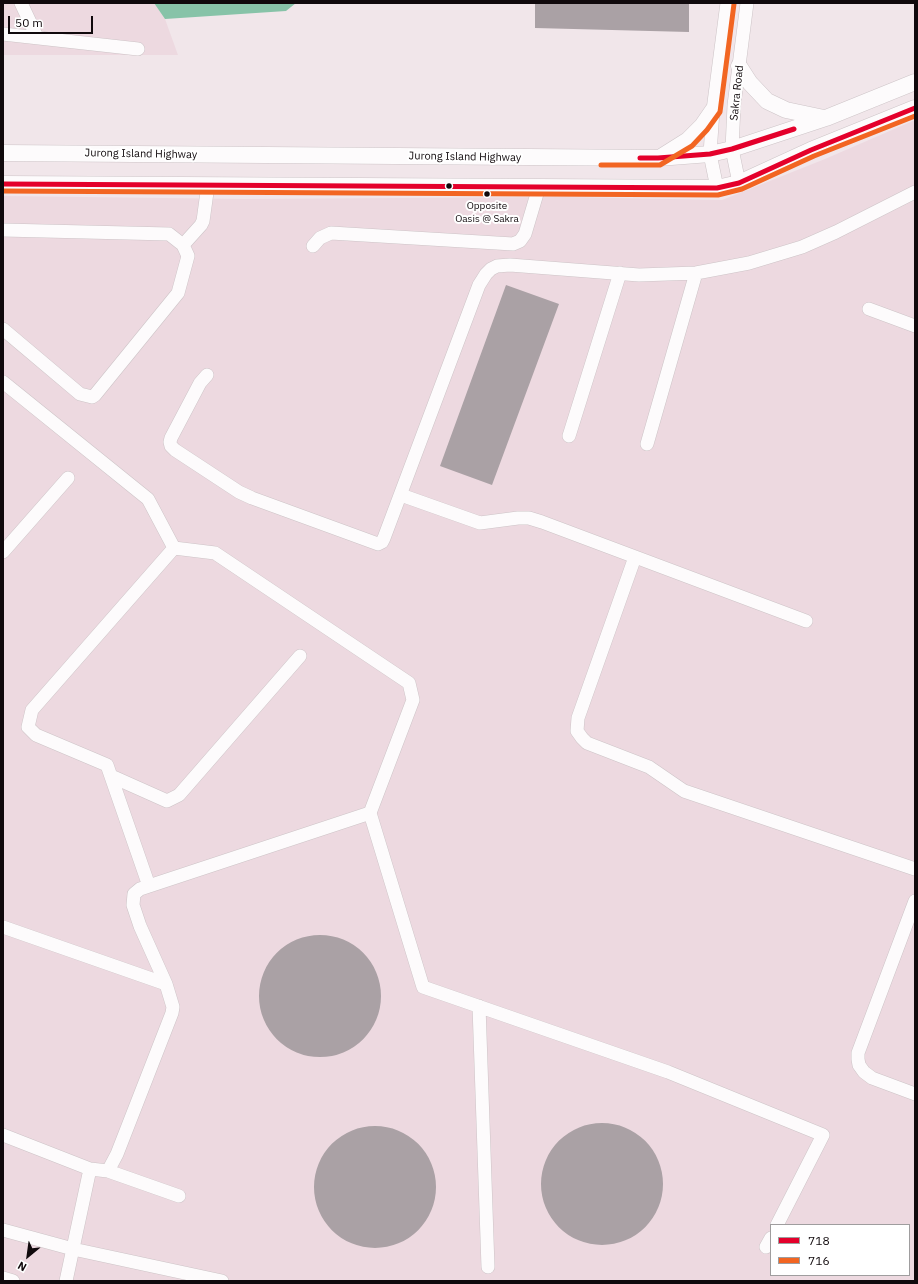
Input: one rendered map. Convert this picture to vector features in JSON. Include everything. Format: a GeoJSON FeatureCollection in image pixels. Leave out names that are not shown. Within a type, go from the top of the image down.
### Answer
{"type":"FeatureCollection","features":[{"type":"Feature","properties":{"kind":"main road"},"geometry":{"type":"LineString","coordinates":[[740,66],[750,83],[767,101],[786,110],[826,118]]}},
{"type":"Feature","properties":{"kind":"main road","name":"Jurong Island Highway"},"geometry":{"type":"LineString","coordinates":[[3,152],[658,158],[710,154],[732,149],[826,118],[915,82]]}},
{"type":"Feature","properties":{"kind":"main road"},"geometry":{"type":"LineString","coordinates":[[3,184],[717,188],[739,183],[811,150],[915,108]]}},
{"type":"Feature","properties":{"kind":"main road"},"geometry":{"type":"LineString","coordinates":[[658,158],[688,140],[702,126],[713,110]]}},
{"type":"Feature","properties":{"kind":"street"},"geometry":{"type":"LineString","coordinates":[[21,3],[37,37]]}},
{"type":"Feature","properties":{"kind":"street","name":"Sakra Road"},"geometry":{"type":"LineString","coordinates":[[717,188],[710,154],[713,110],[727,3]]}},
{"type":"Feature","properties":{"kind":"street","name":"Sakra Road"},"geometry":{"type":"LineString","coordinates":[[739,183],[732,149],[734,105],[747,3]]}},
{"type":"Feature","properties":{"kind":"street"},"geometry":{"type":"LineString","coordinates":[[3,34],[138,49]]}},
{"type":"Feature","properties":{"kind":"street"},"geometry":{"type":"LineString","coordinates":[[183,245],[203,221],[208,185]]}},
{"type":"Feature","properties":{"kind":"street"},"geometry":{"type":"LineString","coordinates":[[313,246],[320,238],[331,233],[513,244],[520,241],[526,234],[539,187]]}},
{"type":"Feature","properties":{"kind":"street"},"geometry":{"type":"LineString","coordinates":[[207,375],[200,383],[171,438],[171,446],[175,450],[239,492],[378,544],[382,542],[384,538],[401,495],[479,285],[491,269],[497,266],[510,265],[639,275],[696,273],[749,263],[802,247],[836,232],[915,192]]}},
{"type":"Feature","properties":{"kind":"street"},"geometry":{"type":"LineString","coordinates":[[3,230],[168,234],[183,245],[188,256],[178,293],[92,397],[80,394],[3,329]]}},
{"type":"Feature","properties":{"kind":"street"},"geometry":{"type":"LineString","coordinates":[[569,436],[620,273]]}},
{"type":"Feature","properties":{"kind":"street"},"geometry":{"type":"LineString","coordinates":[[647,444],[696,273]]}},
{"type":"Feature","properties":{"kind":"street"},"geometry":{"type":"LineString","coordinates":[[869,309],[915,326]]}},
{"type":"Feature","properties":{"kind":"street"},"geometry":{"type":"LineString","coordinates":[[3,382],[148,499],[174,548]]}},
{"type":"Feature","properties":{"kind":"street"},"geometry":{"type":"LineString","coordinates":[[3,552],[68,478]]}},
{"type":"Feature","properties":{"kind":"street"},"geometry":{"type":"LineString","coordinates":[[401,495],[480,523],[518,518],[529,518],[542,522],[806,621]]}},
{"type":"Feature","properties":{"kind":"street"},"geometry":{"type":"LineString","coordinates":[[149,886],[107,765],[36,735],[28,726],[32,710],[174,548]]}},
{"type":"Feature","properties":{"kind":"street"},"geometry":{"type":"LineString","coordinates":[[174,548],[215,553],[409,683],[413,700],[370,812],[423,987],[668,1072],[823,1135],[778,1224]]}},
{"type":"Feature","properties":{"kind":"street"},"geometry":{"type":"LineString","coordinates":[[635,557],[578,718],[577,731],[582,738],[587,743],[649,767],[684,791],[915,869]]}},
{"type":"Feature","properties":{"kind":"street"},"geometry":{"type":"LineString","coordinates":[[111,776],[167,801],[179,795],[300,656]]}},
{"type":"Feature","properties":{"kind":"street"},"geometry":{"type":"LineString","coordinates":[[108,1171],[117,1154],[172,1013],[173,1007],[166,984],[140,926],[133,905],[134,894],[140,889],[370,812]]}},
{"type":"Feature","properties":{"kind":"street"},"geometry":{"type":"LineString","coordinates":[[915,901],[858,1053],[858,1059],[859,1065],[864,1072],[872,1078],[915,1094]]}},
{"type":"Feature","properties":{"kind":"street"},"geometry":{"type":"LineString","coordinates":[[3,927],[166,984]]}},
{"type":"Feature","properties":{"kind":"street"},"geometry":{"type":"LineString","coordinates":[[479,1006],[488,1267]]}},
{"type":"Feature","properties":{"kind":"street"},"geometry":{"type":"LineString","coordinates":[[3,1135],[90,1169],[108,1171],[179,1196]]}},
{"type":"Feature","properties":{"kind":"street"},"geometry":{"type":"LineString","coordinates":[[66,1281],[90,1169]]}},
{"type":"Feature","properties":{"kind":"street"},"geometry":{"type":"LineString","coordinates":[[3,1230],[73,1249],[222,1281]]}},
{"type":"Feature","properties":{"kind":"street"},"geometry":{"type":"LineString","coordinates":[[3,1278],[13,1281]]}},
{"type":"Feature","properties":{"kind":"shaded area"},"geometry":{"type":"Polygon","coordinates":[[[3,3],[154,3],[165,19],[178,55],[3,55],[3,3]]]}},
{"type":"Feature","properties":{"kind":"shaded area"},"geometry":{"type":"Polygon","coordinates":[[[154,3],[296,3],[286,11],[165,19],[154,3]]]}},
{"type":"Feature","properties":{"kind":"shaded area"},"geometry":{"type":"Polygon","coordinates":[[[915,120],[915,1281],[3,1281],[3,196],[244,199],[563,197],[722,200],[825,159],[915,120]]]}},
{"type":"Feature","properties":{"kind":"building"},"geometry":{"type":"Polygon","coordinates":[[[535,3],[689,3],[689,32],[535,28],[535,3]]]}},
{"type":"Feature","properties":{"kind":"building"},"geometry":{"type":"Polygon","coordinates":[[[506,285],[559,304],[492,485],[440,466],[506,285]]]}},
{"type":"Feature","properties":{"kind":"building"},"geometry":{"type":"Polygon","coordinates":[[[320,935],[332,936],[343,940],[354,945],[363,953],[371,962],[376,973],[380,984],[380,1008],[376,1019],[371,1030],[363,1039],[354,1047],[343,1052],[332,1056],[320,1057],[308,1056],[297,1052],[286,1047],[277,1039],[269,1030],[264,1019],[260,1008],[259,996],[260,984],[264,973],[269,962],[277,953],[286,945],[297,940],[308,936],[320,935]]]}},
{"type":"Feature","properties":{"kind":"building"},"geometry":{"type":"Polygon","coordinates":[[[602,1123],[614,1124],[625,1128],[636,1133],[645,1141],[653,1150],[658,1161],[662,1172],[662,1196],[658,1207],[653,1218],[645,1227],[636,1235],[625,1240],[614,1244],[602,1245],[590,1244],[579,1240],[568,1235],[559,1227],[551,1218],[546,1207],[542,1196],[541,1184],[542,1172],[546,1161],[551,1150],[559,1141],[568,1133],[579,1128],[590,1124],[602,1123]]]}},
{"type":"Feature","properties":{"kind":"building"},"geometry":{"type":"Polygon","coordinates":[[[375,1126],[398,1130],[409,1136],[418,1144],[426,1153],[432,1164],[436,1187],[432,1210],[426,1221],[418,1230],[409,1238],[398,1244],[375,1248],[352,1244],[341,1238],[332,1230],[324,1221],[318,1210],[314,1187],[318,1164],[324,1153],[332,1144],[341,1136],[352,1130],[375,1126]]]}},
{"type":"Feature","properties":{"kind":"transit line","name":"716"},"geometry":{"type":"LineString","coordinates":[[601,165],[660,165],[692,146],[707,130],[720,112],[734,4]]}},
{"type":"Feature","properties":{"kind":"transit line","name":"718"},"geometry":{"type":"LineString","coordinates":[[3,184],[717,188],[739,183],[811,150],[915,108]]}},
{"type":"Feature","properties":{"kind":"transit line","name":"716"},"geometry":{"type":"LineString","coordinates":[[3,191],[718,195],[742,189],[814,156],[915,116]]}},
{"type":"Feature","properties":{"kind":"transit line","name":"718"},"geometry":{"type":"LineString","coordinates":[[640,158],[710,154],[732,149],[794,129]]}},
{"type":"Feature","properties":{"kind":"place","name":"Opposite Oasis @ Sakra"},"geometry":{"type":"Point","coordinates":[487,194]}}]}
